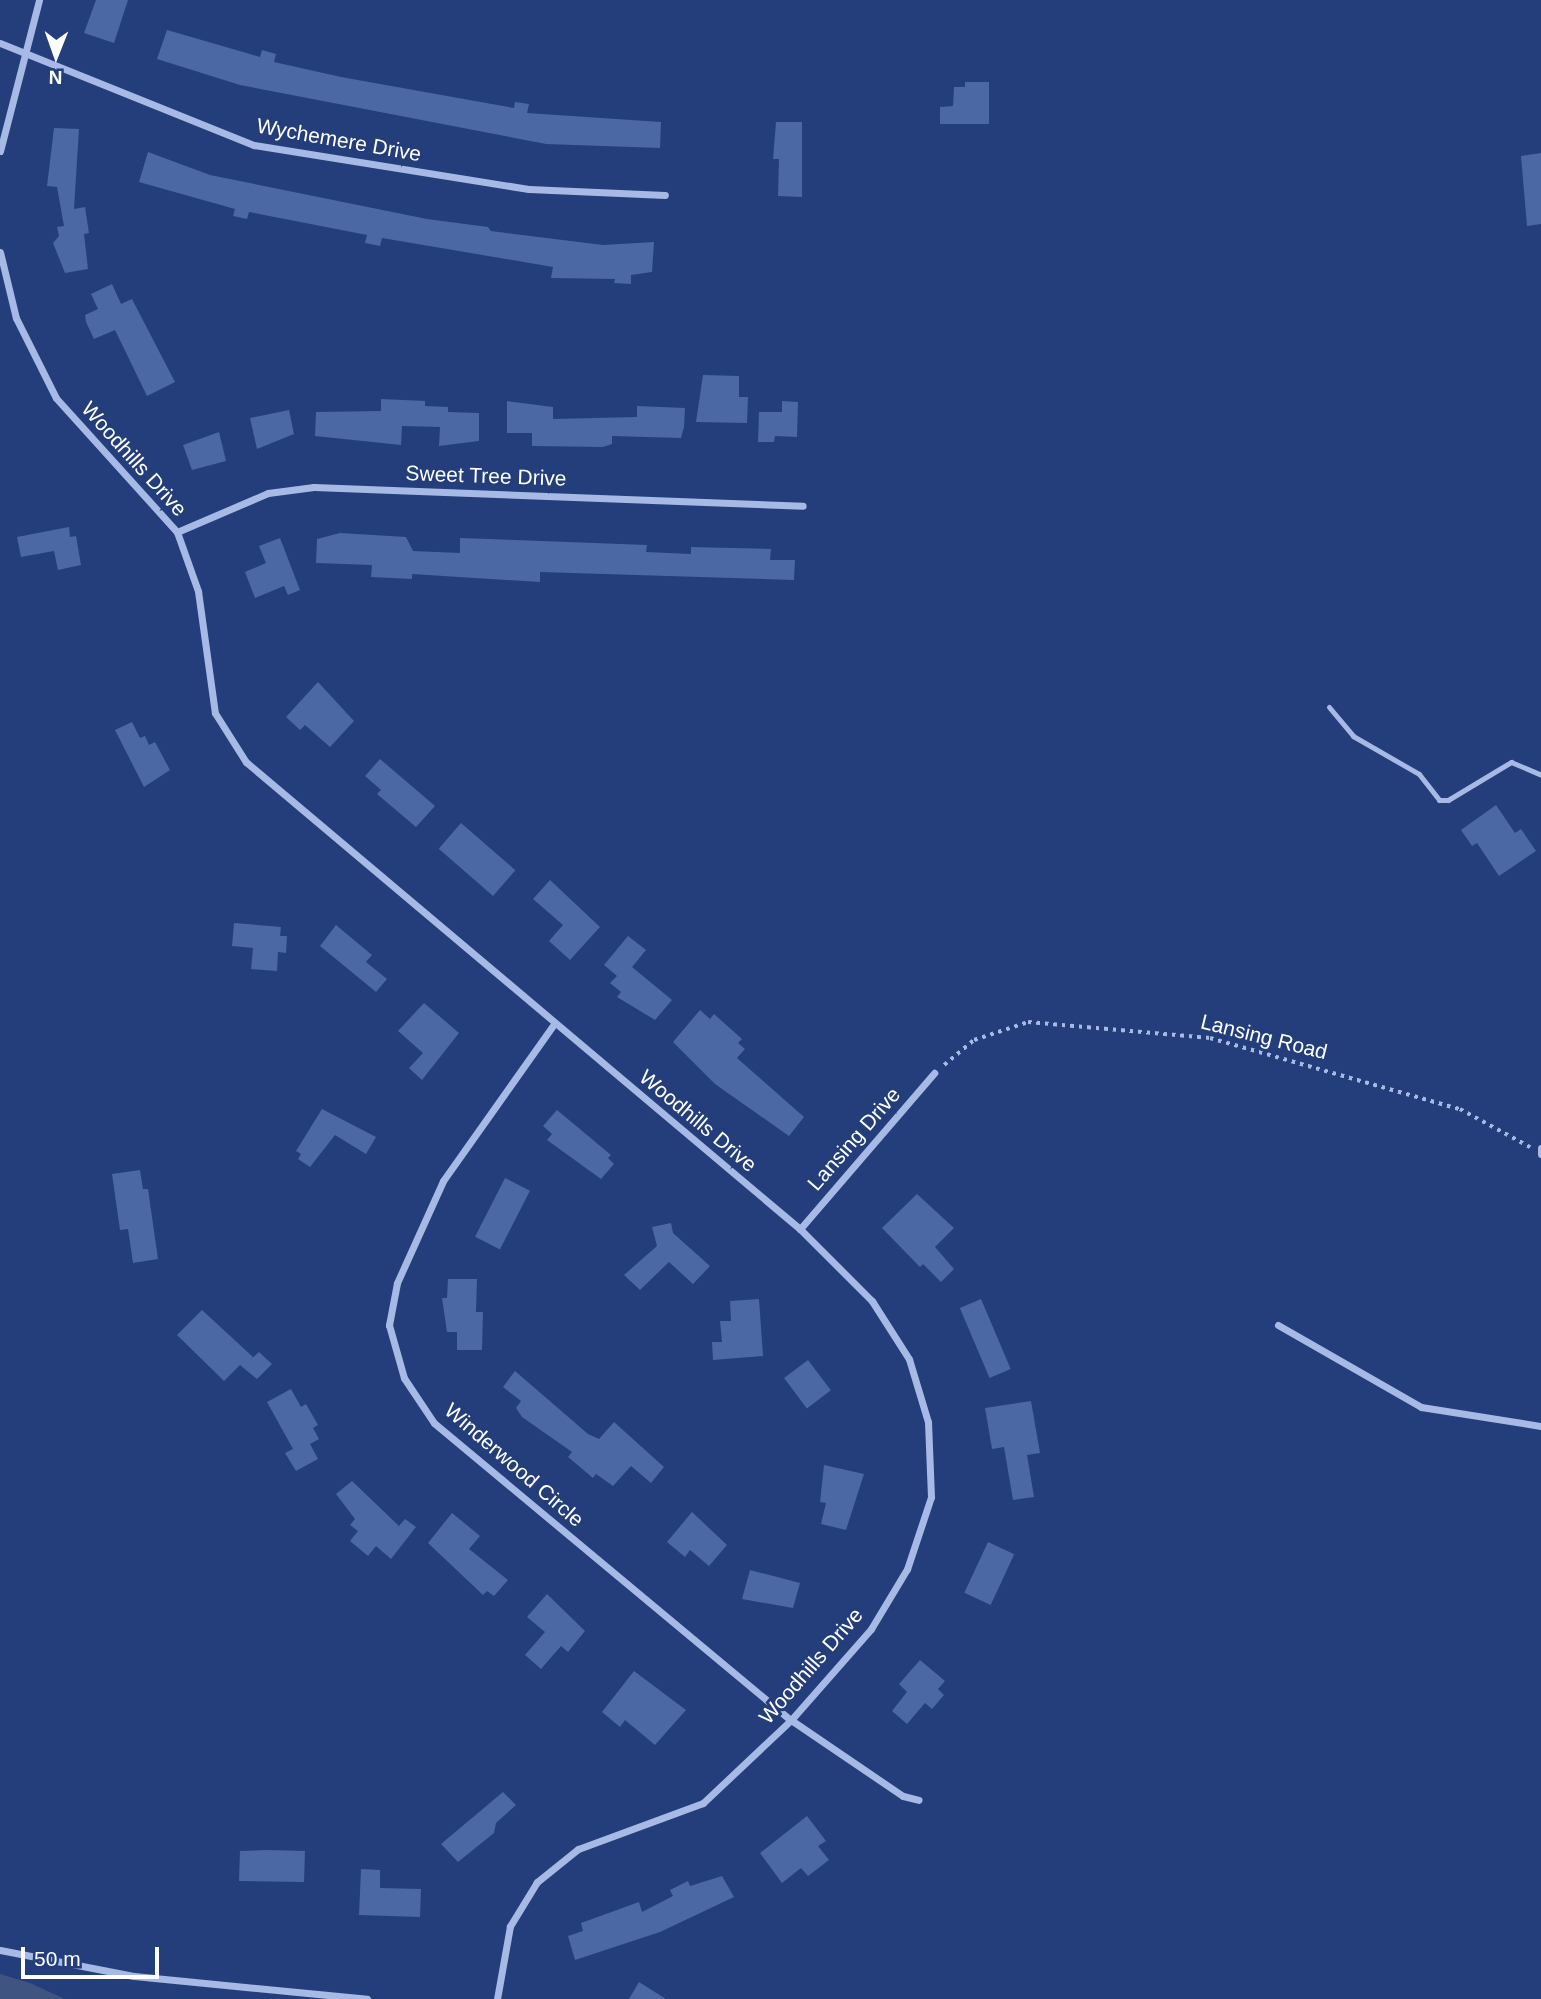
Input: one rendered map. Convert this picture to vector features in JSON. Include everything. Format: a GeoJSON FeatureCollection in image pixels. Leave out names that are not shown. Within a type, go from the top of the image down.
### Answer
{"type":"FeatureCollection","features":[{"type":"Feature","properties":{"kind":"street"},"geometry":{"type":"LineString","coordinates":[[0,151],[23,52],[39,0]]}},
{"type":"Feature","properties":{"kind":"street","name":"Wychemere Drive"},"geometry":{"type":"LineString","coordinates":[[0,43],[254,145],[529,189],[665,195]]}},
{"type":"Feature","properties":{"kind":"street","name":"Woodhills Drive"},"geometry":{"type":"LineString","coordinates":[[0,252],[16,318],[56,398],[177,532],[198,591],[215,713],[246,762],[800,1229],[872,1301],[909,1359],[928,1422],[931,1497],[907,1569],[871,1629],[791,1720],[703,1803],[578,1849],[537,1882],[510,1926],[497,1999]]}},
{"type":"Feature","properties":{"kind":"street","name":"Sweet Tree Drive"},"geometry":{"type":"LineString","coordinates":[[177,532],[268,493],[314,487],[803,506]]}},
{"type":"Feature","properties":{"kind":"street","name":"Winderwood Circle"},"geometry":{"type":"LineString","coordinates":[[554,1024],[443,1181],[397,1283],[389,1325],[404,1378],[434,1423],[791,1720],[903,1796],[919,1800]]}},
{"type":"Feature","properties":{"kind":"street","name":"Lansing Drive"},"geometry":{"type":"LineString","coordinates":[[800,1229],[934,1073]]}},
{"type":"Feature","properties":{"kind":"street"},"geometry":{"type":"LineString","coordinates":[[1278,1325],[1421,1407],[1541,1426]]}},
{"type":"Feature","properties":{"kind":"street"},"geometry":{"type":"LineString","coordinates":[[0,1950],[134,1976],[367,1999]]}},
{"type":"Feature","properties":{"kind":"lane"},"geometry":{"type":"LineString","coordinates":[[1329,707],[1353,736],[1419,774],[1439,800],[1448,800],[1511,762],[1541,775]]}},
{"type":"Feature","properties":{"kind":"path","name":"Lansing Road"},"geometry":{"type":"LineString","coordinates":[[934,1073],[974,1040],[1028,1022],[1210,1038],[1460,1109],[1540,1151]]}},
{"type":"Feature","properties":{"kind":"water"},"geometry":{"type":"Polygon","coordinates":[[[0,1974],[30,1983],[65,1999],[0,1999],[0,1974]]]}},
{"type":"Feature","properties":{"kind":"building"},"geometry":{"type":"Polygon","coordinates":[[[96,0],[128,0],[114,43],[84,33],[96,0]]]}},
{"type":"Feature","properties":{"kind":"building"},"geometry":{"type":"Polygon","coordinates":[[[167,30],[260,57],[262,50],[276,54],[274,62],[341,77],[514,108],[515,102],[529,104],[527,113],[661,122],[660,148],[546,144],[240,85],[157,59],[167,30]]]}},
{"type":"Feature","properties":{"kind":"building"},"geometry":{"type":"Polygon","coordinates":[[[965,82],[989,82],[989,124],[940,124],[940,107],[953,106],[954,87],[965,87],[965,82]]]}},
{"type":"Feature","properties":{"kind":"building"},"geometry":{"type":"Polygon","coordinates":[[[776,122],[802,122],[802,197],[778,196],[779,159],[773,159],[776,122]]]}},
{"type":"Feature","properties":{"kind":"building"},"geometry":{"type":"Polygon","coordinates":[[[54,128],[79,129],[74,209],[85,207],[89,233],[84,234],[88,269],[65,273],[53,243],[59,236],[57,227],[64,226],[57,187],[47,186],[54,128]]]}},
{"type":"Feature","properties":{"kind":"building"},"geometry":{"type":"Polygon","coordinates":[[[148,152],[210,175],[427,219],[488,227],[491,231],[603,245],[654,242],[652,272],[631,275],[631,284],[614,283],[615,279],[551,278],[553,267],[382,238],[380,246],[365,243],[367,235],[249,212],[247,219],[233,216],[235,209],[139,182],[148,152]]]}},
{"type":"Feature","properties":{"kind":"building"},"geometry":{"type":"Polygon","coordinates":[[[1541,153],[1541,224],[1527,226],[1521,156],[1541,153]]]}},
{"type":"Feature","properties":{"kind":"building"},"geometry":{"type":"Polygon","coordinates":[[[112,284],[121,304],[132,299],[175,382],[147,396],[115,330],[94,339],[86,322],[85,315],[98,309],[91,294],[112,284]]]}},
{"type":"Feature","properties":{"kind":"building"},"geometry":{"type":"Polygon","coordinates":[[[703,375],[739,376],[739,397],[748,397],[747,423],[696,422],[703,375]]]}},
{"type":"Feature","properties":{"kind":"building"},"geometry":{"type":"Polygon","coordinates":[[[381,399],[425,401],[425,406],[448,407],[448,412],[479,413],[479,441],[439,446],[440,427],[402,426],[401,445],[315,436],[316,412],[381,411],[381,399]]]}},
{"type":"Feature","properties":{"kind":"building"},"geometry":{"type":"Polygon","coordinates":[[[507,401],[553,407],[553,419],[637,417],[637,406],[685,408],[684,427],[681,438],[612,436],[612,444],[603,447],[532,446],[532,433],[507,433],[507,401]]]}},
{"type":"Feature","properties":{"kind":"building"},"geometry":{"type":"Polygon","coordinates":[[[782,401],[798,402],[797,437],[775,436],[774,442],[758,442],[759,412],[782,412],[782,401]]]}},
{"type":"Feature","properties":{"kind":"building"},"geometry":{"type":"Polygon","coordinates":[[[289,410],[294,434],[257,449],[250,418],[289,410]]]}},
{"type":"Feature","properties":{"kind":"building"},"geometry":{"type":"Polygon","coordinates":[[[219,432],[226,461],[192,470],[183,445],[219,432]]]}},
{"type":"Feature","properties":{"kind":"building"},"geometry":{"type":"Polygon","coordinates":[[[69,527],[70,537],[76,536],[81,565],[58,570],[54,551],[21,557],[17,537],[69,527]]]}},
{"type":"Feature","properties":{"kind":"building"},"geometry":{"type":"Polygon","coordinates":[[[340,533],[406,537],[413,551],[460,553],[460,538],[647,545],[646,552],[691,554],[691,547],[771,549],[770,560],[795,560],[794,580],[540,572],[540,582],[412,574],[412,579],[371,577],[372,565],[316,563],[317,539],[340,533]]]}},
{"type":"Feature","properties":{"kind":"building"},"geometry":{"type":"Polygon","coordinates":[[[280,538],[300,590],[288,595],[284,586],[255,598],[245,572],[266,563],[259,546],[280,538]]]}},
{"type":"Feature","properties":{"kind":"building"},"geometry":{"type":"Polygon","coordinates":[[[318,682],[354,721],[330,747],[305,725],[300,730],[286,717],[318,682]]]}},
{"type":"Feature","properties":{"kind":"building"},"geometry":{"type":"Polygon","coordinates":[[[132,722],[140,738],[145,736],[149,745],[155,742],[170,770],[144,787],[115,730],[132,722]]]}},
{"type":"Feature","properties":{"kind":"building"},"geometry":{"type":"Polygon","coordinates":[[[380,759],[435,806],[416,827],[377,794],[381,790],[365,776],[380,759]]]}},
{"type":"Feature","properties":{"kind":"building"},"geometry":{"type":"Polygon","coordinates":[[[1496,805],[1515,833],[1521,829],[1536,851],[1499,876],[1477,843],[1472,846],[1461,830],[1496,805]]]}},
{"type":"Feature","properties":{"kind":"building"},"geometry":{"type":"Polygon","coordinates":[[[461,823],[515,870],[493,896],[439,849],[461,823]]]}},
{"type":"Feature","properties":{"kind":"building"},"geometry":{"type":"Polygon","coordinates":[[[550,880],[600,927],[570,960],[549,941],[563,925],[533,899],[550,880]]]}},
{"type":"Feature","properties":{"kind":"building"},"geometry":{"type":"Polygon","coordinates":[[[234,923],[281,927],[280,936],[287,936],[286,953],[278,952],[277,971],[251,969],[253,948],[232,946],[234,923]]]}},
{"type":"Feature","properties":{"kind":"building"},"geometry":{"type":"Polygon","coordinates":[[[336,925],[372,955],[366,962],[387,979],[376,992],[320,946],[336,925]]]}},
{"type":"Feature","properties":{"kind":"building"},"geometry":{"type":"Polygon","coordinates":[[[628,936],[646,950],[632,967],[672,1000],[655,1020],[617,997],[621,992],[610,983],[617,976],[604,965],[628,936]]]}},
{"type":"Feature","properties":{"kind":"building"},"geometry":{"type":"Polygon","coordinates":[[[424,1003],[459,1033],[422,1080],[409,1068],[423,1053],[398,1031],[424,1003]]]}},
{"type":"Feature","properties":{"kind":"building"},"geometry":{"type":"Polygon","coordinates":[[[700,1010],[710,1019],[714,1014],[742,1039],[738,1043],[745,1049],[737,1058],[804,1117],[789,1136],[715,1084],[673,1042],[700,1010]]]}},
{"type":"Feature","properties":{"kind":"building"},"geometry":{"type":"Polygon","coordinates":[[[322,1109],[376,1137],[366,1154],[335,1135],[310,1167],[298,1159],[301,1154],[296,1151],[322,1109]]]}},
{"type":"Feature","properties":{"kind":"building"},"geometry":{"type":"Polygon","coordinates":[[[557,1110],[611,1155],[608,1158],[614,1164],[601,1179],[547,1140],[552,1134],[543,1126],[557,1110]]]}},
{"type":"Feature","properties":{"kind":"building"},"geometry":{"type":"Polygon","coordinates":[[[140,1170],[143,1189],[148,1189],[158,1259],[133,1263],[128,1229],[120,1230],[112,1174],[140,1170]]]}},
{"type":"Feature","properties":{"kind":"building"},"geometry":{"type":"Polygon","coordinates":[[[505,1178],[530,1191],[500,1250],[475,1237],[505,1178]]]}},
{"type":"Feature","properties":{"kind":"building"},"geometry":{"type":"Polygon","coordinates":[[[917,1194],[954,1228],[935,1247],[954,1269],[941,1282],[923,1264],[920,1267],[882,1228],[917,1194]]]}},
{"type":"Feature","properties":{"kind":"building"},"geometry":{"type":"Polygon","coordinates":[[[671,1223],[673,1233],[710,1266],[693,1284],[669,1262],[640,1290],[624,1275],[657,1246],[652,1227],[671,1223]]]}},
{"type":"Feature","properties":{"kind":"building"},"geometry":{"type":"Polygon","coordinates":[[[448,1279],[477,1279],[476,1312],[483,1312],[482,1350],[457,1350],[457,1332],[447,1332],[442,1298],[447,1298],[448,1279]]]}},
{"type":"Feature","properties":{"kind":"building"},"geometry":{"type":"Polygon","coordinates":[[[759,1299],[763,1356],[713,1360],[712,1342],[722,1342],[720,1321],[731,1321],[730,1301],[759,1299]]]}},
{"type":"Feature","properties":{"kind":"building"},"geometry":{"type":"Polygon","coordinates":[[[981,1299],[1011,1369],[990,1378],[960,1308],[981,1299]]]}},
{"type":"Feature","properties":{"kind":"building"},"geometry":{"type":"Polygon","coordinates":[[[202,1310],[253,1357],[250,1360],[259,1352],[272,1364],[257,1379],[240,1365],[224,1381],[177,1335],[202,1310]]]}},
{"type":"Feature","properties":{"kind":"building"},"geometry":{"type":"Polygon","coordinates":[[[808,1360],[831,1390],[807,1408],[784,1378],[808,1360]]]}},
{"type":"Feature","properties":{"kind":"building"},"geometry":{"type":"Polygon","coordinates":[[[515,1371],[588,1434],[599,1439],[614,1422],[664,1467],[651,1483],[631,1466],[613,1486],[596,1474],[593,1478],[568,1457],[572,1452],[522,1417],[516,1408],[521,1401],[503,1387],[515,1371]]]}},
{"type":"Feature","properties":{"kind":"building"},"geometry":{"type":"Polygon","coordinates":[[[291,1389],[301,1407],[306,1404],[318,1425],[313,1428],[319,1439],[310,1444],[318,1459],[296,1471],[285,1453],[293,1449],[267,1402],[291,1389]]]}},
{"type":"Feature","properties":{"kind":"building"},"geometry":{"type":"Polygon","coordinates":[[[1031,1401],[1040,1453],[1027,1455],[1034,1497],[1013,1500],[1004,1447],[992,1449],[985,1408],[1031,1401]]]}},
{"type":"Feature","properties":{"kind":"building"},"geometry":{"type":"Polygon","coordinates":[[[824,1465],[864,1474],[846,1530],[821,1524],[826,1503],[820,1502],[824,1465]]]}},
{"type":"Feature","properties":{"kind":"building"},"geometry":{"type":"Polygon","coordinates":[[[352,1481],[399,1526],[405,1519],[416,1527],[391,1559],[376,1546],[368,1556],[350,1541],[358,1531],[350,1525],[355,1519],[336,1494],[352,1481]]]}},
{"type":"Feature","properties":{"kind":"building"},"geometry":{"type":"Polygon","coordinates":[[[692,1512],[727,1545],[709,1566],[690,1550],[685,1557],[667,1542],[692,1512]]]}},
{"type":"Feature","properties":{"kind":"building"},"geometry":{"type":"Polygon","coordinates":[[[452,1513],[480,1536],[469,1549],[508,1580],[494,1596],[487,1591],[483,1595],[428,1543],[452,1513]]]}},
{"type":"Feature","properties":{"kind":"building"},"geometry":{"type":"Polygon","coordinates":[[[988,1542],[1014,1554],[991,1605],[964,1593],[988,1542]]]}},
{"type":"Feature","properties":{"kind":"building"},"geometry":{"type":"Polygon","coordinates":[[[750,1570],[800,1583],[793,1608],[742,1599],[750,1570]]]}},
{"type":"Feature","properties":{"kind":"building"},"geometry":{"type":"Polygon","coordinates":[[[547,1594],[585,1631],[568,1652],[561,1646],[541,1669],[525,1655],[545,1632],[527,1617],[547,1594]]]}},
{"type":"Feature","properties":{"kind":"building"},"geometry":{"type":"Polygon","coordinates":[[[920,1660],[945,1681],[938,1689],[944,1695],[932,1709],[925,1703],[907,1724],[892,1711],[907,1692],[899,1684],[920,1660]]]}},
{"type":"Feature","properties":{"kind":"building"},"geometry":{"type":"Polygon","coordinates":[[[634,1671],[686,1710],[655,1745],[625,1720],[620,1727],[602,1712],[634,1671]]]}},
{"type":"Feature","properties":{"kind":"building"},"geometry":{"type":"Polygon","coordinates":[[[503,1792],[516,1805],[496,1823],[494,1833],[458,1862],[441,1844],[503,1792]]]}},
{"type":"Feature","properties":{"kind":"building"},"geometry":{"type":"Polygon","coordinates":[[[807,1816],[826,1841],[818,1846],[829,1860],[808,1876],[801,1868],[782,1883],[760,1853],[807,1816]]]}},
{"type":"Feature","properties":{"kind":"building"},"geometry":{"type":"Polygon","coordinates":[[[240,1851],[305,1851],[304,1882],[239,1881],[240,1851]]]}},
{"type":"Feature","properties":{"kind":"building"},"geometry":{"type":"Polygon","coordinates":[[[361,1869],[380,1870],[380,1888],[421,1889],[420,1917],[359,1915],[361,1869]]]}},
{"type":"Feature","properties":{"kind":"building"},"geometry":{"type":"Polygon","coordinates":[[[722,1876],[734,1897],[660,1932],[575,1960],[568,1936],[583,1931],[581,1923],[639,1902],[642,1912],[673,1896],[670,1890],[688,1881],[690,1886],[722,1876]]]}},
{"type":"Feature","properties":{"kind":"building"},"geometry":{"type":"Polygon","coordinates":[[[639,1982],[666,1999],[629,1999],[639,1982]]]}}]}
